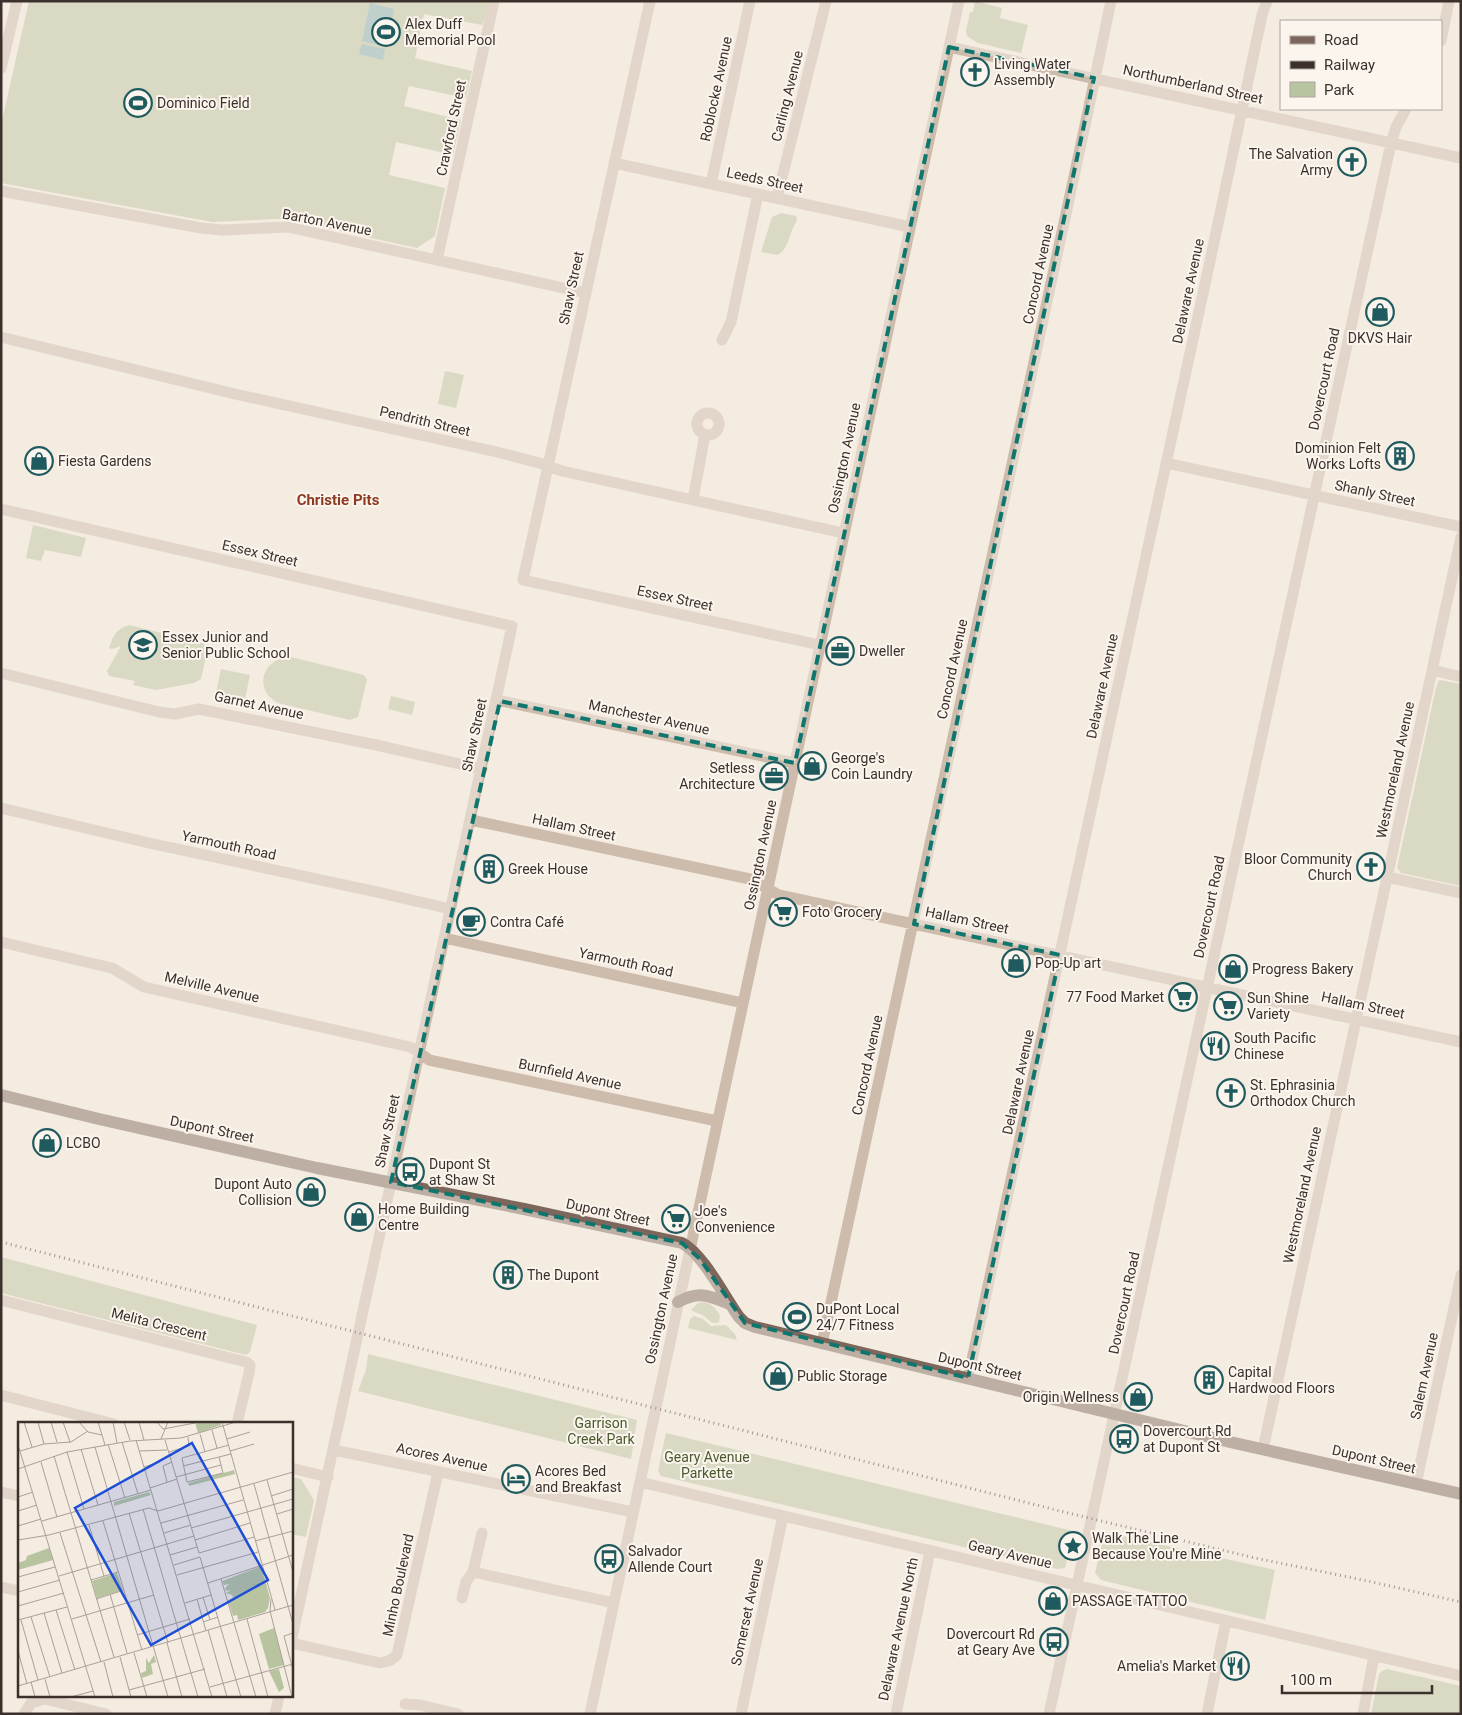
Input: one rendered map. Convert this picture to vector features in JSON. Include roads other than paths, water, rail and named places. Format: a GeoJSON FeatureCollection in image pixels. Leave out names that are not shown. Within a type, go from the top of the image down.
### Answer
{"type":"FeatureCollection","features":[{"type":"Feature","properties":{"kind":"main road","name":"Dupont Street"},"geometry":{"type":"LineString","coordinates":[[1,1095],[172,1136],[682,1243],[690,1248],[700,1259],[745,1323],[755,1327],[1263,1449],[1461,1494]]}},
{"type":"Feature","properties":{"kind":"main road"},"geometry":{"type":"LineString","coordinates":[[678,1302],[689,1296],[699,1294],[730,1304]]}},
{"type":"Feature","properties":{"kind":"street"},"geometry":{"type":"LineString","coordinates":[[1,68],[17,1]]}},
{"type":"Feature","properties":{"kind":"street","name":"Crawford Street"},"geometry":{"type":"LineString","coordinates":[[437,260],[494,1]]}},
{"type":"Feature","properties":{"kind":"street","name":"Shaw Street"},"geometry":{"type":"LineString","coordinates":[[523,580],[650,1]]}},
{"type":"Feature","properties":{"kind":"street","name":"Roblocke Avenue"},"geometry":{"type":"LineString","coordinates":[[711,184],[750,1]]}},
{"type":"Feature","properties":{"kind":"street","name":"Carling Avenue"},"geometry":{"type":"LineString","coordinates":[[777,198],[826,1]]}},
{"type":"Feature","properties":{"kind":"street","name":"Ossington Avenue"},"geometry":{"type":"LineString","coordinates":[[590,1714],[959,1]]}},
{"type":"Feature","properties":{"kind":"street","name":"Concord Avenue"},"geometry":{"type":"LineString","coordinates":[[822,1344],[914,924],[1111,1]]}},
{"type":"Feature","properties":{"kind":"street","name":"Delaware Avenue"},"geometry":{"type":"LineString","coordinates":[[968,1378],[1262,15],[1267,1]]}},
{"type":"Feature","properties":{"kind":"street"},"geometry":{"type":"LineString","coordinates":[[1442,35],[1448,1]]}},
{"type":"Feature","properties":{"kind":"street","name":"Northumberland Street"},"geometry":{"type":"LineString","coordinates":[[949,46],[1461,158]]}},
{"type":"Feature","properties":{"kind":"street","name":"Dovercourt Road"},"geometry":{"type":"LineString","coordinates":[[1049,1714],[1391,143],[1396,127],[1405,110]]}},
{"type":"Feature","properties":{"kind":"street","name":"Leeds Street"},"geometry":{"type":"LineString","coordinates":[[614,163],[910,227]]}},
{"type":"Feature","properties":{"kind":"street","name":"Barton Avenue"},"geometry":{"type":"LineString","coordinates":[[1,191],[201,228],[224,230],[288,227],[586,293]]}},
{"type":"Feature","properties":{"kind":"street"},"geometry":{"type":"LineString","coordinates":[[722,340],[731,322],[758,194]]}},
{"type":"Feature","properties":{"kind":"street","name":"Pendrith Street"},"geometry":{"type":"LineString","coordinates":[[1,337],[235,394],[497,452],[548,465],[562,471],[843,533]]}},
{"type":"Feature","properties":{"kind":"street"},"geometry":{"type":"LineString","coordinates":[[693,500],[705,434]]}},
{"type":"Feature","properties":{"kind":"street","name":"Shanly Street"},"geometry":{"type":"LineString","coordinates":[[1166,463],[1461,527]]}},
{"type":"Feature","properties":{"kind":"street","name":"Essex Street"},"geometry":{"type":"LineString","coordinates":[[1,509],[512,626]]}},
{"type":"Feature","properties":{"kind":"street","name":"Westmoreland Avenue"},"geometry":{"type":"LineString","coordinates":[[1263,1449],[1461,536]]}},
{"type":"Feature","properties":{"kind":"street","name":"Essex Street"},"geometry":{"type":"LineString","coordinates":[[523,580],[820,645]]}},
{"type":"Feature","properties":{"kind":"street","name":"Shaw Street"},"geometry":{"type":"LineString","coordinates":[[292,1639],[512,626]]}},
{"type":"Feature","properties":{"kind":"street"},"geometry":{"type":"LineString","coordinates":[[1432,670],[1461,677]]}},
{"type":"Feature","properties":{"kind":"street","name":"Garnet Avenue"},"geometry":{"type":"LineString","coordinates":[[1,673],[159,712],[175,714],[199,708],[482,769]]}},
{"type":"Feature","properties":{"kind":"street","name":"Manchester Avenue"},"geometry":{"type":"LineString","coordinates":[[497,700],[795,763]]}},
{"type":"Feature","properties":{"kind":"street","name":"Yarmouth Road"},"geometry":{"type":"LineString","coordinates":[[1,808],[149,843],[450,909]]}},
{"type":"Feature","properties":{"kind":"street","name":"Hallam Street"},"geometry":{"type":"LineString","coordinates":[[471,820],[750,879],[779,895],[1461,1042]]}},
{"type":"Feature","properties":{"kind":"street"},"geometry":{"type":"LineString","coordinates":[[1387,877],[1461,893]]}},
{"type":"Feature","properties":{"kind":"street","name":"Yarmouth Road"},"geometry":{"type":"LineString","coordinates":[[444,938],[743,1003]]}},
{"type":"Feature","properties":{"kind":"street","name":"Melville Avenue"},"geometry":{"type":"LineString","coordinates":[[1,942],[112,968],[144,987],[410,1047],[419,1052]]}},
{"type":"Feature","properties":{"kind":"street","name":"Burnfield Avenue"},"geometry":{"type":"LineString","coordinates":[[419,1052],[429,1060],[717,1121]]}},
{"type":"Feature","properties":{"kind":"street","name":"Salem Avenue"},"geometry":{"type":"LineString","coordinates":[[1416,1484],[1461,1275]]}},
{"type":"Feature","properties":{"kind":"street","name":"Melita Crescent"},"geometry":{"type":"LineString","coordinates":[[1,1300],[246,1362],[250,1365],[237,1422]]}},
{"type":"Feature","properties":{"kind":"street"},"geometry":{"type":"LineString","coordinates":[[1,1395],[106,1422]]}},
{"type":"Feature","properties":{"kind":"street","name":"Acores Avenue"},"geometry":{"type":"LineString","coordinates":[[334,1450],[633,1512]]}},
{"type":"Feature","properties":{"kind":"street"},"geometry":{"type":"LineString","coordinates":[[292,1468],[328,1477]]}},
{"type":"Feature","properties":{"kind":"street","name":"Minho Boulevard"},"geometry":{"type":"LineString","coordinates":[[292,1643],[380,1662],[391,1660],[397,1654],[438,1472]]}},
{"type":"Feature","properties":{"kind":"street","name":"Geary Avenue"},"geometry":{"type":"LineString","coordinates":[[640,1482],[1461,1676]]}},
{"type":"Feature","properties":{"kind":"street"},"geometry":{"type":"LineString","coordinates":[[1,1492],[18,1496]]}},
{"type":"Feature","properties":{"kind":"street","name":"Somerset Avenue"},"geometry":{"type":"LineString","coordinates":[[740,1714],[784,1516]]}},
{"type":"Feature","properties":{"kind":"street"},"geometry":{"type":"LineString","coordinates":[[462,1598],[466,1582],[472,1572],[482,1533]]}},
{"type":"Feature","properties":{"kind":"street","name":"Delaware Avenue North"},"geometry":{"type":"LineString","coordinates":[[896,1714],[930,1551]]}},
{"type":"Feature","properties":{"kind":"street"},"geometry":{"type":"LineString","coordinates":[[472,1572],[614,1603]]}},
{"type":"Feature","properties":{"kind":"street"},"geometry":{"type":"LineString","coordinates":[[1,1587],[18,1591]]}},
{"type":"Feature","properties":{"kind":"street"},"geometry":{"type":"LineString","coordinates":[[1207,1714],[1226,1621]]}},
{"type":"Feature","properties":{"kind":"street"},"geometry":{"type":"LineString","coordinates":[[1363,1714],[1374,1656]]}},
{"type":"Feature","properties":{"kind":"street"},"geometry":{"type":"LineString","coordinates":[[24,1714],[31,1703],[45,1698],[106,1714]]}},
{"type":"Feature","properties":{"kind":"street"},"geometry":{"type":"LineString","coordinates":[[275,1714],[279,1698]]}},
{"type":"Feature","properties":{"kind":"street"},"geometry":{"type":"LineString","coordinates":[[405,1704],[420,1705],[458,1714]]}},
{"type":"Feature","properties":{"kind":"water"},"geometry":{"type":"Polygon","coordinates":[[[370,3],[394,9],[386,47],[362,41],[370,3]]]}},
{"type":"Feature","properties":{"kind":"water"},"geometry":{"type":"Polygon","coordinates":[[[362,44],[385,49],[383,60],[359,54],[362,44]]]}},
{"type":"Feature","properties":{"kind":"railway"},"geometry":{"type":"LineString","coordinates":[[1,1242],[1064,1512],[1255,1558],[1461,1602]]}},
{"type":"Feature","properties":{"kind":"place","name":"Alex Duff Memorial Pool"},"geometry":{"type":"Point","coordinates":[386,32]}},
{"type":"Feature","properties":{"kind":"place","name":"Living Water Assembly"},"geometry":{"type":"Point","coordinates":[975,72]}},
{"type":"Feature","properties":{"kind":"place","name":"Dominico Field"},"geometry":{"type":"Point","coordinates":[138,103]}},
{"type":"Feature","properties":{"kind":"place","name":"The Salvation Army"},"geometry":{"type":"Point","coordinates":[1352,162]}},
{"type":"Feature","properties":{"kind":"place","name":"DKVS Hair"},"geometry":{"type":"Point","coordinates":[1380,312]}},
{"type":"Feature","properties":{"kind":"place","name":"Dominion Felt Works Lofts"},"geometry":{"type":"Point","coordinates":[1400,456]}},
{"type":"Feature","properties":{"kind":"place","name":"Fiesta Gardens"},"geometry":{"type":"Point","coordinates":[39,461]}},
{"type":"Feature","properties":{"kind":"place","name":"Essex Junior and Senior Public School"},"geometry":{"type":"Point","coordinates":[143,645]}},
{"type":"Feature","properties":{"kind":"place","name":"Dweller"},"geometry":{"type":"Point","coordinates":[840,651]}},
{"type":"Feature","properties":{"kind":"place","name":"George's Coin Laundry"},"geometry":{"type":"Point","coordinates":[812,766]}},
{"type":"Feature","properties":{"kind":"place","name":"Setless Architecture"},"geometry":{"type":"Point","coordinates":[774,776]}},
{"type":"Feature","properties":{"kind":"place","name":"Bloor Community Church"},"geometry":{"type":"Point","coordinates":[1371,867]}},
{"type":"Feature","properties":{"kind":"place","name":"Greek House"},"geometry":{"type":"Point","coordinates":[489,869]}},
{"type":"Feature","properties":{"kind":"place","name":"Foto Grocery"},"geometry":{"type":"Point","coordinates":[783,912]}},
{"type":"Feature","properties":{"kind":"place","name":"Contra Café"},"geometry":{"type":"Point","coordinates":[471,922]}},
{"type":"Feature","properties":{"kind":"place","name":"Pop-Up art"},"geometry":{"type":"Point","coordinates":[1016,963]}},
{"type":"Feature","properties":{"kind":"place","name":"Progress Bakery"},"geometry":{"type":"Point","coordinates":[1233,969]}},
{"type":"Feature","properties":{"kind":"place","name":"77 Food Market"},"geometry":{"type":"Point","coordinates":[1183,997]}},
{"type":"Feature","properties":{"kind":"place","name":"Sun Shine Variety"},"geometry":{"type":"Point","coordinates":[1228,1006]}},
{"type":"Feature","properties":{"kind":"place","name":"South Pacific Chinese"},"geometry":{"type":"Point","coordinates":[1215,1046]}},
{"type":"Feature","properties":{"kind":"place","name":"St. Ephrasinia Orthodox Church"},"geometry":{"type":"Point","coordinates":[1231,1093]}},
{"type":"Feature","properties":{"kind":"place","name":"LCBO"},"geometry":{"type":"Point","coordinates":[47,1143]}},
{"type":"Feature","properties":{"kind":"place","name":"Dupont St at Shaw St"},"geometry":{"type":"Point","coordinates":[410,1172]}},
{"type":"Feature","properties":{"kind":"place","name":"Dupont Auto Collision"},"geometry":{"type":"Point","coordinates":[311,1192]}},
{"type":"Feature","properties":{"kind":"place","name":"Home Building Centre"},"geometry":{"type":"Point","coordinates":[359,1217]}},
{"type":"Feature","properties":{"kind":"place","name":"Joe's Convenience"},"geometry":{"type":"Point","coordinates":[676,1219]}},
{"type":"Feature","properties":{"kind":"place","name":"The Dupont"},"geometry":{"type":"Point","coordinates":[508,1275]}},
{"type":"Feature","properties":{"kind":"place","name":"DuPont Local 24/7 Fitness"},"geometry":{"type":"Point","coordinates":[797,1317]}},
{"type":"Feature","properties":{"kind":"place","name":"Public Storage"},"geometry":{"type":"Point","coordinates":[778,1376]}},
{"type":"Feature","properties":{"kind":"place","name":"Capital Hardwood Floors"},"geometry":{"type":"Point","coordinates":[1209,1380]}},
{"type":"Feature","properties":{"kind":"place","name":"Origin Wellness"},"geometry":{"type":"Point","coordinates":[1138,1397]}},
{"type":"Feature","properties":{"kind":"place","name":"Dovercourt Rd at Dupont St"},"geometry":{"type":"Point","coordinates":[1124,1439]}},
{"type":"Feature","properties":{"kind":"place","name":"Acores Bed and Breakfast"},"geometry":{"type":"Point","coordinates":[516,1479]}},
{"type":"Feature","properties":{"kind":"place","name":"Walk The Line Because You're Mine"},"geometry":{"type":"Point","coordinates":[1073,1546]}},
{"type":"Feature","properties":{"kind":"place","name":"Salvador Allende Court"},"geometry":{"type":"Point","coordinates":[609,1559]}},
{"type":"Feature","properties":{"kind":"place","name":"PASSAGE TATTOO"},"geometry":{"type":"Point","coordinates":[1053,1601]}},
{"type":"Feature","properties":{"kind":"place","name":"Dovercourt Rd at Geary Ave"},"geometry":{"type":"Point","coordinates":[1054,1642]}},
{"type":"Feature","properties":{"kind":"place","name":"Amelia's Market"},"geometry":{"type":"Point","coordinates":[1235,1666]}},
{"type":"Feature","properties":{"kind":"district","name":"Christie Pits"},"geometry":{"type":"Point","coordinates":[338,500]}},
{"type":"Feature","properties":{"kind":"park label","name":"Garrison Creek Park"},"geometry":{"type":"Point","coordinates":[601,1432]}},
{"type":"Feature","properties":{"kind":"park label","name":"Geary Avenue Parkette"},"geometry":{"type":"Point","coordinates":[707,1465]}}]}
